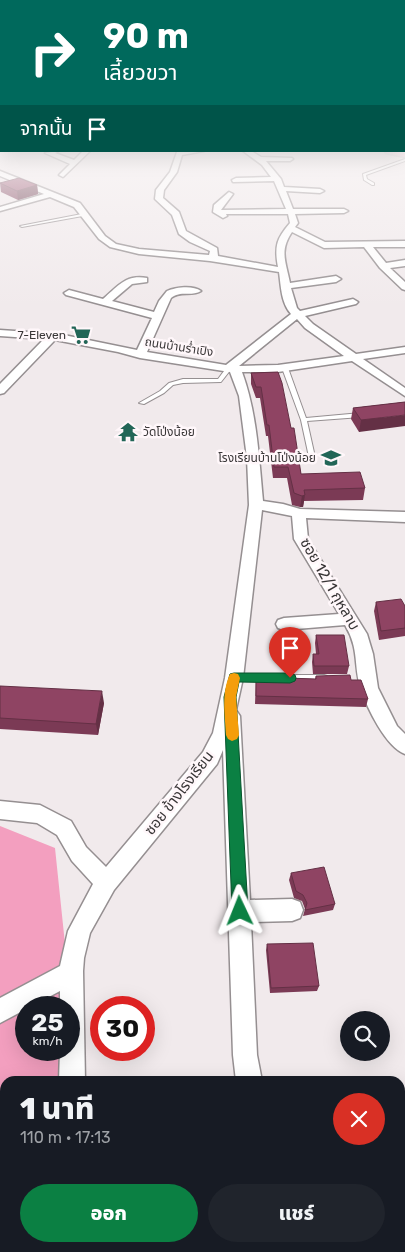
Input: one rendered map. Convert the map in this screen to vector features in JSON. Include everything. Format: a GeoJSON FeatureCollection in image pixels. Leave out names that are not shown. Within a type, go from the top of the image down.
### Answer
{"type":"FeatureCollection","features":[{"type":"Feature","properties":{"kind":"street"},"geometry":{"type":"LineString","coordinates":[[39,189],[77,205],[87,214],[104,240],[111,244],[128,249],[213,258],[282,270]]}},
{"type":"Feature","properties":{"kind":"street"},"geometry":{"type":"LineString","coordinates":[[160,189],[159,199],[176,214],[182,232],[193,240],[214,250],[213,258]]}},
{"type":"Feature","properties":{"kind":"street"},"geometry":{"type":"LineString","coordinates":[[281,189],[294,223],[281,242],[279,250],[288,298],[296,315],[405,393]]}},
{"type":"Feature","properties":{"kind":"street"},"geometry":{"type":"LineString","coordinates":[[289,189],[320,191]]}},
{"type":"Feature","properties":{"kind":"street"},"geometry":{"type":"LineString","coordinates":[[0,209],[51,194]]}},
{"type":"Feature","properties":{"kind":"street"},"geometry":{"type":"LineString","coordinates":[[217,212],[216,208],[229,194]]}},
{"type":"Feature","properties":{"kind":"street"},"geometry":{"type":"LineString","coordinates":[[217,212],[344,211]]}},
{"type":"Feature","properties":{"kind":"street"},"geometry":{"type":"LineString","coordinates":[[217,212],[227,219]]}},
{"type":"Feature","properties":{"kind":"street"},"geometry":{"type":"LineString","coordinates":[[290,228],[324,245],[403,246]]}},
{"type":"Feature","properties":{"kind":"street"},"geometry":{"type":"LineString","coordinates":[[165,253],[171,242]]}},
{"type":"Feature","properties":{"kind":"street"},"geometry":{"type":"LineString","coordinates":[[368,246],[383,266],[405,287]]}},
{"type":"Feature","properties":{"kind":"street"},"geometry":{"type":"LineString","coordinates":[[383,266],[405,263]]}},
{"type":"Feature","properties":{"kind":"street"},"geometry":{"type":"LineString","coordinates":[[286,286],[336,279]]}},
{"type":"Feature","properties":{"kind":"street"},"geometry":{"type":"LineString","coordinates":[[104,302],[128,281],[144,280]]}},
{"type":"Feature","properties":{"kind":"street"},"geometry":{"type":"LineString","coordinates":[[140,355],[167,294],[173,291],[196,291]]}},
{"type":"Feature","properties":{"kind":"street"},"geometry":{"type":"LineString","coordinates":[[69,293],[158,316]]}},
{"type":"Feature","properties":{"kind":"street"},"geometry":{"type":"LineString","coordinates":[[232,369],[296,315],[353,302]]}},
{"type":"Feature","properties":{"kind":"street","name":"ถนนบ้านร่ำเปิง"},"geometry":{"type":"LineString","coordinates":[[0,333],[52,337],[140,355],[232,369],[285,368],[405,350]]}},
{"type":"Feature","properties":{"kind":"street"},"geometry":{"type":"LineString","coordinates":[[0,391],[52,337]]}},
{"type":"Feature","properties":{"kind":"street","name":"ซอย ข้างโรงเรียน"},"geometry":{"type":"LineString","coordinates":[[72,1076],[70,973],[72,952],[93,903],[106,883],[210,758],[222,733],[232,687],[256,505],[253,458],[245,396],[232,369]]}},
{"type":"Feature","properties":{"kind":"street"},"geometry":{"type":"LineString","coordinates":[[256,505],[283,508],[299,513],[405,517]]}},
{"type":"Feature","properties":{"kind":"street","name":"ซอย 12/1 กุหลาบ"},"geometry":{"type":"LineString","coordinates":[[299,513],[301,539],[359,634],[365,654],[369,688],[390,731],[405,746]]}},
{"type":"Feature","properties":{"kind":"street"},"geometry":{"type":"LineString","coordinates":[[284,624],[351,619]]}},
{"type":"Feature","properties":{"kind":"street"},"geometry":{"type":"LineString","coordinates":[[232,687],[245,1055],[248,1076]]}},
{"type":"Feature","properties":{"kind":"street"},"geometry":{"type":"LineString","coordinates":[[0,810],[40,814],[64,828],[79,854],[106,883]]}},
{"type":"Feature","properties":{"kind":"street"},"geometry":{"type":"LineString","coordinates":[[240,911],[292,910]]}},
{"type":"Feature","properties":{"kind":"street"},"geometry":{"type":"LineString","coordinates":[[0,1011],[70,973]]}},
{"type":"Feature","properties":{"kind":"lane"},"geometry":{"type":"LineString","coordinates":[[22,226],[87,214]]}},
{"type":"Feature","properties":{"kind":"lane"},"geometry":{"type":"LineString","coordinates":[[285,368],[304,420],[312,457]]}},
{"type":"Feature","properties":{"kind":"lane"},"geometry":{"type":"LineString","coordinates":[[142,403],[162,392],[170,384],[183,381],[219,381],[232,369]]}},
{"type":"Feature","properties":{"kind":"lane"},"geometry":{"type":"LineString","coordinates":[[304,420],[368,414]]}},
{"type":"Feature","properties":{"kind":"lane"},"geometry":{"type":"LineString","coordinates":[[232,687],[337,678]]}},
{"type":"Feature","properties":{"kind":"shaded area"},"geometry":{"type":"Polygon","coordinates":[[[0,826],[55,848],[65,944],[64,996],[15,996],[15,1061],[63,1061],[63,1076],[0,1076],[0,826]]]}},
{"type":"Feature","properties":{"kind":"building"},"geometry":{"type":"Polygon","coordinates":[[[278,372],[291,428],[294,428],[301,474],[360,472],[365,488],[304,490],[305,495],[302,496],[294,493],[288,467],[274,467],[269,425],[267,425],[261,387],[256,387],[251,373],[278,372]]]}},
{"type":"Feature","properties":{"kind":"building"},"geometry":{"type":"Polygon","coordinates":[[[405,402],[405,415],[361,420],[353,408],[405,402]]]}},
{"type":"Feature","properties":{"kind":"building"},"geometry":{"type":"Polygon","coordinates":[[[401,599],[405,606],[405,628],[381,631],[376,602],[401,599]]]}},
{"type":"Feature","properties":{"kind":"building"},"geometry":{"type":"Polygon","coordinates":[[[316,635],[344,635],[349,666],[314,666],[313,654],[319,654],[316,635]]]}},
{"type":"Feature","properties":{"kind":"building"},"geometry":{"type":"Polygon","coordinates":[[[350,675],[351,680],[361,680],[368,699],[256,696],[256,677],[316,679],[316,676],[350,675]]]}},
{"type":"Feature","properties":{"kind":"building"},"geometry":{"type":"Polygon","coordinates":[[[0,686],[102,691],[96,724],[0,718],[0,686]]]}},
{"type":"Feature","properties":{"kind":"building"},"geometry":{"type":"Polygon","coordinates":[[[324,867],[335,904],[305,910],[307,903],[303,895],[296,891],[291,873],[324,867]]]}},
{"type":"Feature","properties":{"kind":"building"},"geometry":{"type":"Polygon","coordinates":[[[313,943],[319,986],[271,988],[267,944],[313,943]]]}},
{"type":"Feature","properties":{"kind":"slow traffic"},"geometry":{"type":"LineString","coordinates":[[232,735],[230,697],[234,678]]}},
{"type":"Feature","properties":{"kind":"place","name":"7-Eleven"},"geometry":{"type":"Point","coordinates":[81,335]}},
{"type":"Feature","properties":{"kind":"place","name":"วัดโป่งน้อย"},"geometry":{"type":"Point","coordinates":[128,432]}},
{"type":"Feature","properties":{"kind":"place","name":"โรงเรียนบ้านโป่งน้อย"},"geometry":{"type":"Point","coordinates":[331,458]}},
{"type":"Feature","properties":{"kind":"route"},"geometry":{"type":"LineString","coordinates":[[240,911],[230,697],[234,678],[290,678]]}}]}
